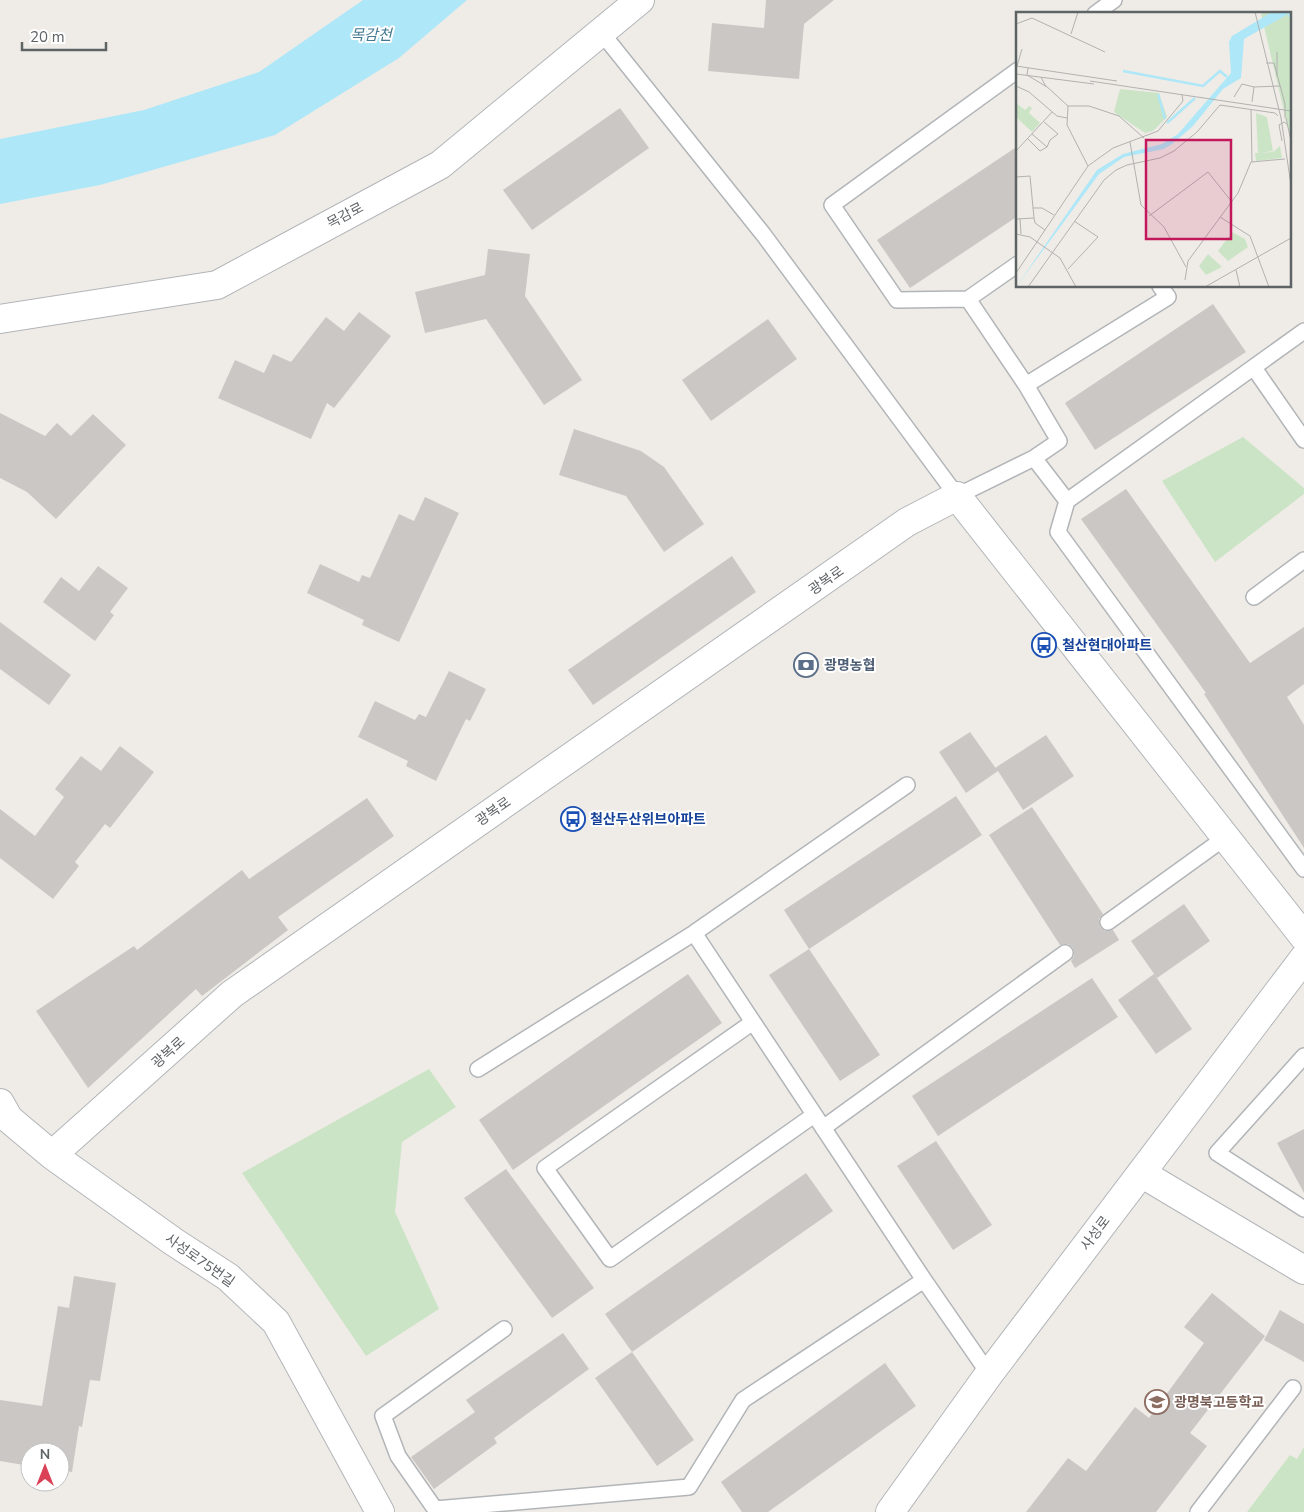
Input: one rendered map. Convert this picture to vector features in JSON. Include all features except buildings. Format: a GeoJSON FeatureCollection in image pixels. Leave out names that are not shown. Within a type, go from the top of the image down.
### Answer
{"type":"FeatureCollection","features":[{"type":"Feature","properties":{"kind":"street","name":"목감로"},"geometry":{"type":"LineString","coordinates":[[0,319],[217,285],[440,165],[640,0]]}},
{"type":"Feature","properties":{"kind":"street"},"geometry":{"type":"LineString","coordinates":[[957,496],[1304,937]]}},
{"type":"Feature","properties":{"kind":"street","name":"광복로"},"geometry":{"type":"LineString","coordinates":[[52,1155],[232,994],[908,522],[957,496]]}},
{"type":"Feature","properties":{"kind":"street","name":"사성로"},"geometry":{"type":"LineString","coordinates":[[890,1512],[989,1374],[1304,958]]}},
{"type":"Feature","properties":{"kind":"street","name":"사성로75번길"},"geometry":{"type":"LineString","coordinates":[[0,1103],[9,1119],[52,1155],[174,1242],[228,1277],[276,1322],[380,1512]]}},
{"type":"Feature","properties":{"kind":"street"},"geometry":{"type":"LineString","coordinates":[[1141,1173],[1304,1270]]}},
{"type":"Feature","properties":{"kind":"lane"},"geometry":{"type":"LineString","coordinates":[[1098,12],[1114,0]]}},
{"type":"Feature","properties":{"kind":"lane"},"geometry":{"type":"LineString","coordinates":[[601,32],[762,234],[957,496],[1034,458],[1060,441],[1026,385],[968,299]]}},
{"type":"Feature","properties":{"kind":"lane"},"geometry":{"type":"LineString","coordinates":[[1016,71],[832,205],[898,300],[968,299],[1016,265]]}},
{"type":"Feature","properties":{"kind":"lane"},"geometry":{"type":"LineString","coordinates":[[1026,385],[1168,297],[1161,288]]}},
{"type":"Feature","properties":{"kind":"lane"},"geometry":{"type":"LineString","coordinates":[[1304,331],[1067,502],[1058,532],[1304,869]]}},
{"type":"Feature","properties":{"kind":"lane"},"geometry":{"type":"LineString","coordinates":[[1254,368],[1304,440]]}},
{"type":"Feature","properties":{"kind":"lane"},"geometry":{"type":"LineString","coordinates":[[1034,458],[1067,502]]}},
{"type":"Feature","properties":{"kind":"lane"},"geometry":{"type":"LineString","coordinates":[[1254,597],[1304,560]]}},
{"type":"Feature","properties":{"kind":"lane"},"geometry":{"type":"LineString","coordinates":[[478,1070],[694,933],[907,785]]}},
{"type":"Feature","properties":{"kind":"lane"},"geometry":{"type":"LineString","coordinates":[[1108,922],[1226,837]]}},
{"type":"Feature","properties":{"kind":"lane"},"geometry":{"type":"LineString","coordinates":[[694,933],[924,1280],[989,1374]]}},
{"type":"Feature","properties":{"kind":"lane"},"geometry":{"type":"LineString","coordinates":[[823,1128],[1065,953]]}},
{"type":"Feature","properties":{"kind":"lane"},"geometry":{"type":"LineString","coordinates":[[752,1022],[545,1168],[610,1259],[814,1115]]}},
{"type":"Feature","properties":{"kind":"lane"},"geometry":{"type":"LineString","coordinates":[[1304,1056],[1217,1153],[1304,1209]]}},
{"type":"Feature","properties":{"kind":"lane"},"geometry":{"type":"LineString","coordinates":[[504,1329],[383,1416],[398,1456],[435,1509],[689,1487],[742,1400],[924,1280]]}},
{"type":"Feature","properties":{"kind":"lane"},"geometry":{"type":"LineString","coordinates":[[1198,1512],[1293,1388]]}},
{"type":"Feature","properties":{"kind":"green space"},"geometry":{"type":"Polygon","coordinates":[[[1243,437],[1304,488],[1304,494],[1215,562],[1162,481],[1243,437]]]}},
{"type":"Feature","properties":{"kind":"green space"},"geometry":{"type":"Polygon","coordinates":[[[429,1069],[456,1107],[402,1142],[395,1212],[439,1309],[366,1356],[242,1173],[429,1069]]]}},
{"type":"Feature","properties":{"kind":"green space"},"geometry":{"type":"Polygon","coordinates":[[[1304,1447],[1304,1512],[1247,1512],[1290,1455],[1297,1459],[1304,1447]]]}},
{"type":"Feature","properties":{"kind":"water","name":"목감천"},"geometry":{"type":"Polygon","coordinates":[[[363,0],[467,0],[399,58],[275,135],[100,185],[0,204],[0,139],[144,110],[259,72],[363,0]]]}},
{"type":"Feature","properties":{"kind":"place","name":"철산현대아파트"},"geometry":{"type":"Point","coordinates":[1044,645]}},
{"type":"Feature","properties":{"kind":"place","name":"광명농협"},"geometry":{"type":"Point","coordinates":[806,665]}},
{"type":"Feature","properties":{"kind":"place","name":"철산두산위브아파트"},"geometry":{"type":"Point","coordinates":[573,819]}},
{"type":"Feature","properties":{"kind":"place","name":"광명북고등학교"},"geometry":{"type":"Point","coordinates":[1157,1402]}}]}
